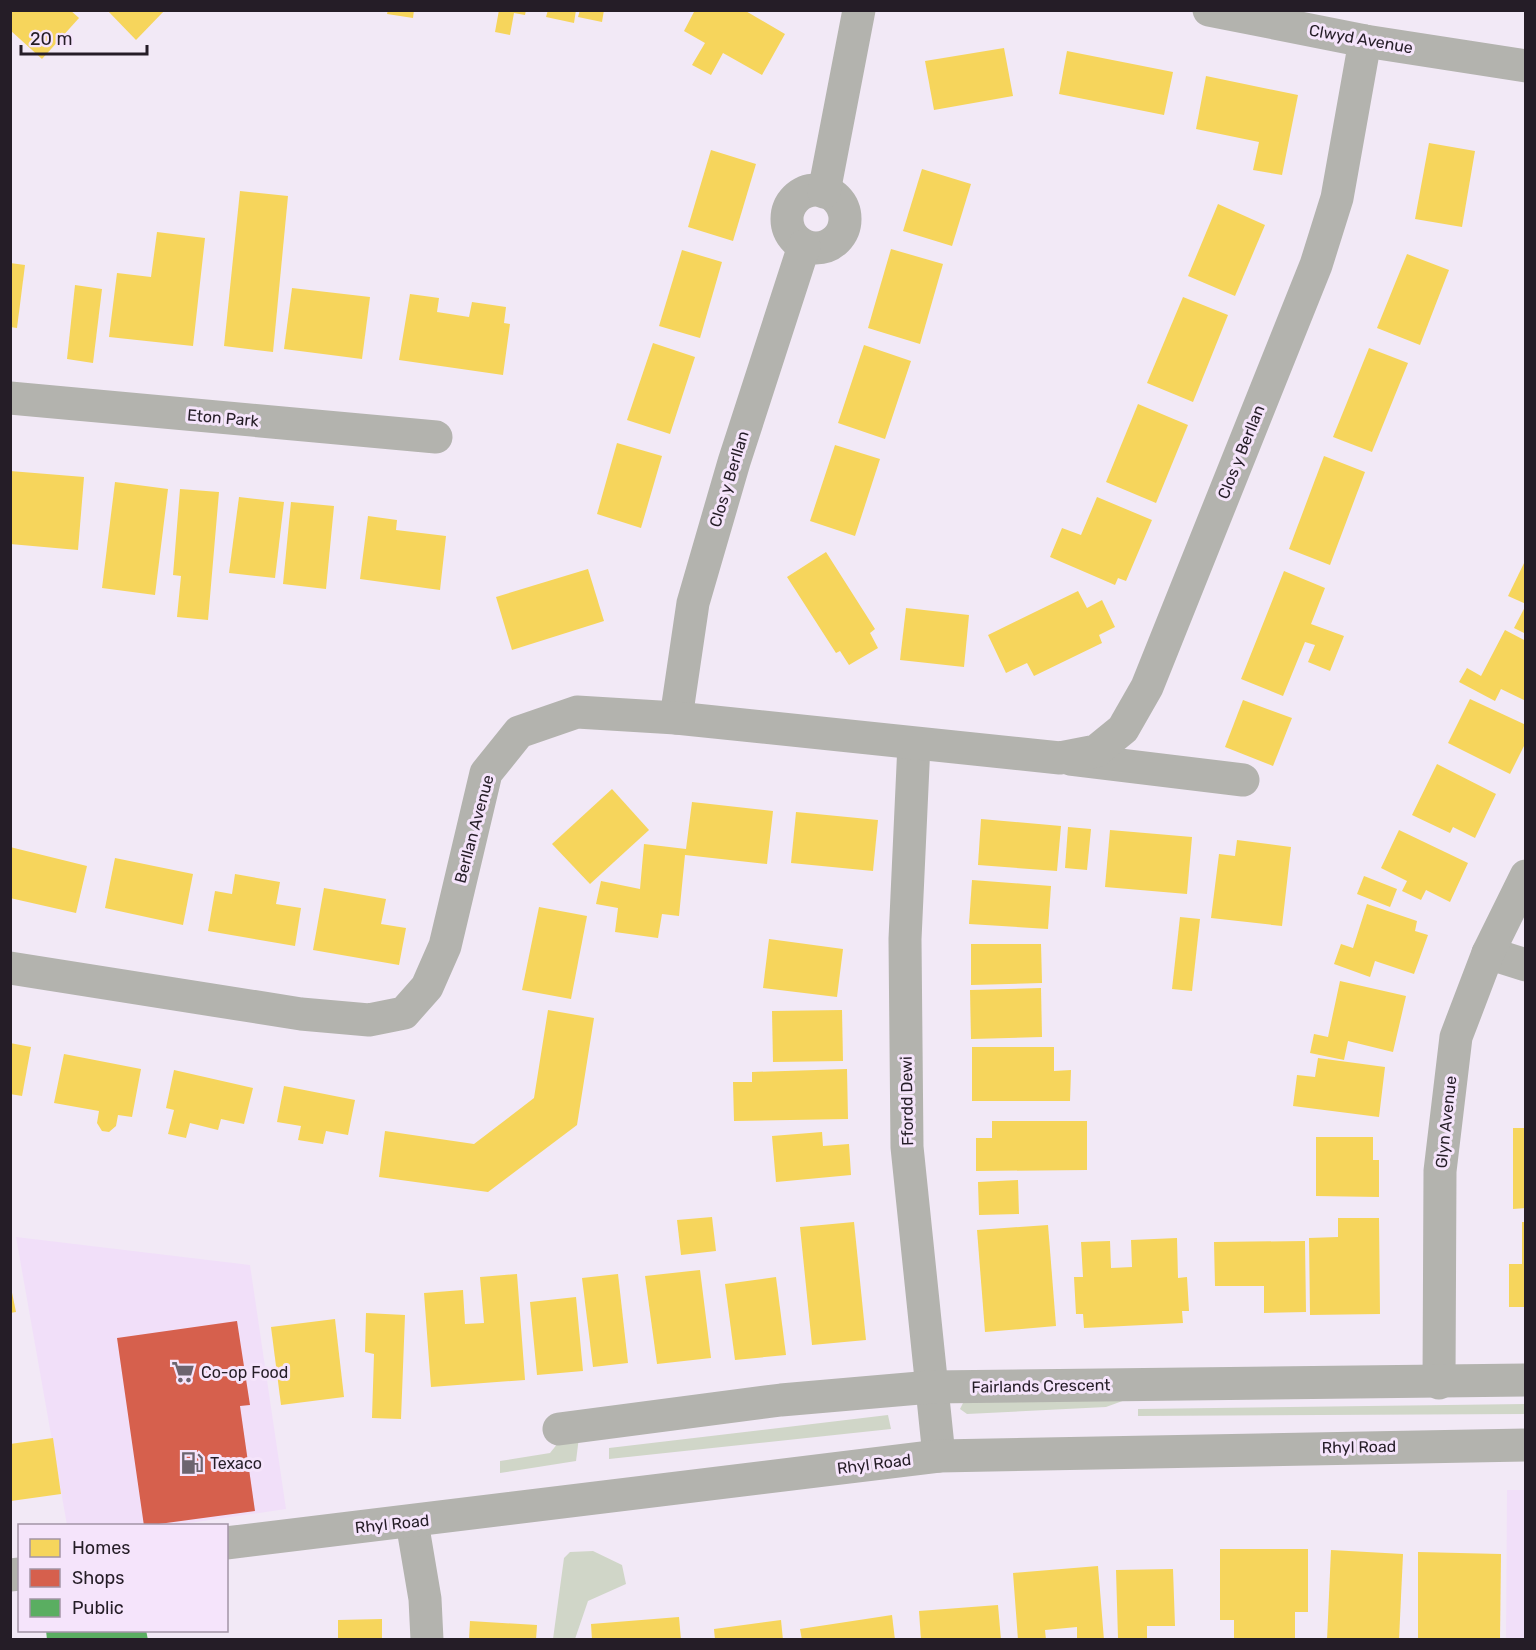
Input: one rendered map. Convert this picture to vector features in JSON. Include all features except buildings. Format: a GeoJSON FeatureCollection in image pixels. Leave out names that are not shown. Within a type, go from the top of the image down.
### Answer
{"type":"FeatureCollection","features":[{"type":"Feature","properties":{"kind":"street","name":"Clos y Berllan"},"geometry":{"type":"LineString","coordinates":[[676,717],[693,603],[734,462],[804,246],[796,240],[787,223],[790,205],[805,192],[824,192],[859,10]]}},
{"type":"Feature","properties":{"kind":"street","name":"Clwyd Avenue"},"geometry":{"type":"LineString","coordinates":[[1209,10],[1365,41],[1520,65]]}},
{"type":"Feature","properties":{"kind":"street","name":"Clos y Berllan"},"geometry":{"type":"LineString","coordinates":[[1002,750],[1060,758],[1096,751],[1123,729],[1147,687],[1316,265],[1337,198],[1365,41]]}},
{"type":"Feature","properties":{"kind":"street","name":"Eton Park"},"geometry":{"type":"LineString","coordinates":[[10,398],[436,437]]}},
{"type":"Feature","properties":{"kind":"street","name":"Berllan Avenue"},"geometry":{"type":"LineString","coordinates":[[10,968],[301,1014],[369,1020],[404,1013],[427,987],[445,946],[486,773],[519,732],[577,712],[676,717],[914,744],[1002,750]]}},
{"type":"Feature","properties":{"kind":"street","name":"Ffordd Dewi"},"geometry":{"type":"LineString","coordinates":[[914,744],[905,939],[907,1147],[939,1456]]}},
{"type":"Feature","properties":{"kind":"street"},"geometry":{"type":"LineString","coordinates":[[1060,758],[1243,780]]}},
{"type":"Feature","properties":{"kind":"street","name":"Glyn Avenue"},"geometry":{"type":"LineString","coordinates":[[1439,1383],[1440,1171],[1456,1037],[1488,953],[1526,876]]}},
{"type":"Feature","properties":{"kind":"street"},"geometry":{"type":"LineString","coordinates":[[1488,953],[1526,965]]}},
{"type":"Feature","properties":{"kind":"street","name":"Fairlands Crescent"},"geometry":{"type":"LineString","coordinates":[[559,1429],[781,1400],[931,1387],[1439,1383],[1526,1380]]}},
{"type":"Feature","properties":{"kind":"street","name":"Rhyl Road"},"geometry":{"type":"LineString","coordinates":[[228,1543],[939,1456],[1526,1445]]}},
{"type":"Feature","properties":{"kind":"street"},"geometry":{"type":"LineString","coordinates":[[412,1522],[425,1599],[427,1640]]}},
{"type":"Feature","properties":{"kind":"shaded area"},"geometry":{"type":"Polygon","coordinates":[[[16,1237],[250,1265],[286,1509],[183,1524],[67,1524],[16,1237]]]}},
{"type":"Feature","properties":{"kind":"shaded area"},"geometry":{"type":"Polygon","coordinates":[[[1139,1395],[1106,1407],[967,1414],[960,1409],[964,1401],[1139,1395]]]}},
{"type":"Feature","properties":{"kind":"shaded area"},"geometry":{"type":"Polygon","coordinates":[[[1525,1404],[1525,1414],[1138,1416],[1138,1409],[1525,1404]]]}},
{"type":"Feature","properties":{"kind":"shaded area"},"geometry":{"type":"Polygon","coordinates":[[[888,1415],[891,1429],[609,1459],[609,1448],[888,1415]]]}},
{"type":"Feature","properties":{"kind":"shaded area"},"geometry":{"type":"Polygon","coordinates":[[[579,1437],[576,1461],[500,1473],[500,1461],[550,1453],[562,1438],[579,1437]]]}},
{"type":"Feature","properties":{"kind":"shaded area"},"geometry":{"type":"Polygon","coordinates":[[[1507,1490],[1525,1490],[1525,1639],[1506,1639],[1507,1490]]]}},
{"type":"Feature","properties":{"kind":"shaded area"},"geometry":{"type":"Polygon","coordinates":[[[593,1551],[622,1565],[626,1584],[588,1601],[575,1639],[553,1639],[564,1558],[570,1552],[593,1551]]]}},
{"type":"Feature","properties":{"kind":"place","name":"Co-op Food"},"geometry":{"type":"Point","coordinates":[183,1372]}},
{"type":"Feature","properties":{"kind":"place","name":"Texaco"},"geometry":{"type":"Point","coordinates":[192,1463]}}]}
